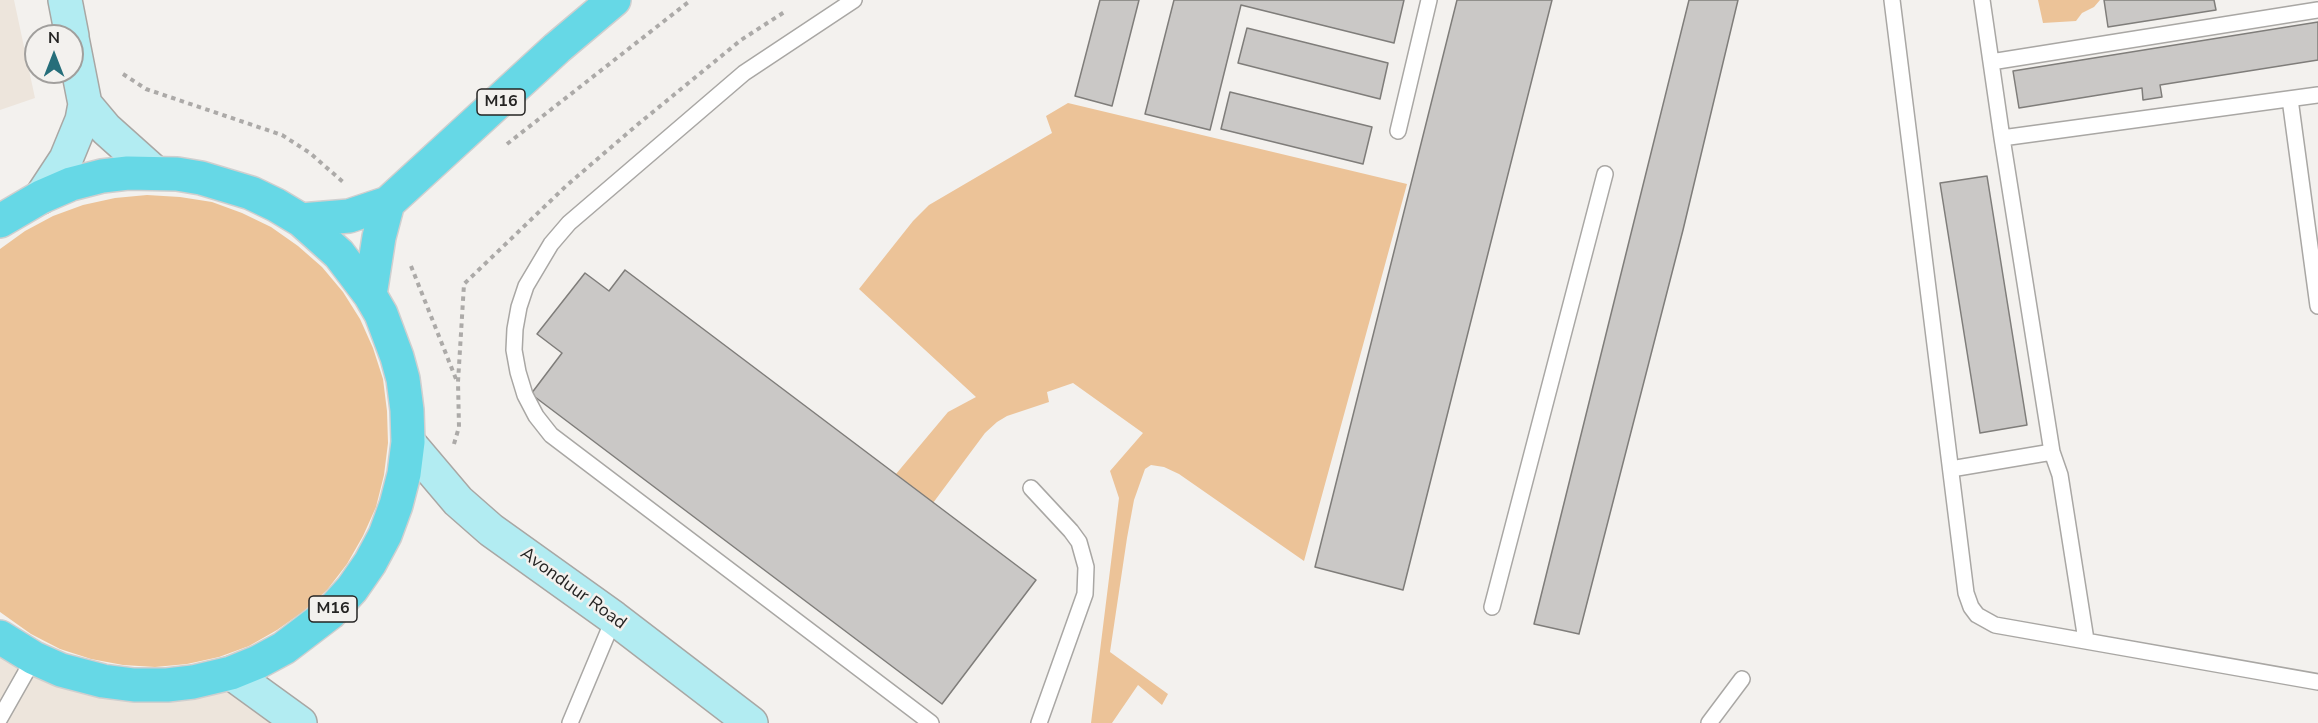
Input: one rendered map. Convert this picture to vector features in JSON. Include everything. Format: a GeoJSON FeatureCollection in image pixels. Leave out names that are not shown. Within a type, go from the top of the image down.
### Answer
{"type":"FeatureCollection","features":[{"type":"Feature","properties":{"kind":"main road","name":"M16"},"geometry":{"type":"LineString","coordinates":[[301,220],[349,216],[388,204],[557,48],[614,0]]}},
{"type":"Feature","properties":{"kind":"main road","name":"M16"},"geometry":{"type":"LineString","coordinates":[[0,221],[41,196],[71,184],[102,176],[154,172],[225,183],[251,193],[301,220],[339,254],[370,295],[381,314],[398,357],[407,410],[408,442],[404,474],[393,515],[370,563],[352,589],[330,613],[284,648],[258,662],[193,682],[134,685],[82,676],[34,658],[0,637]]}},
{"type":"Feature","properties":{"kind":"main road"},"geometry":{"type":"LineString","coordinates":[[370,295],[379,237],[388,204]]}},
{"type":"Feature","properties":{"kind":"street"},"geometry":{"type":"LineString","coordinates":[[65,0],[70,24]]}},
{"type":"Feature","properties":{"kind":"street"},"geometry":{"type":"LineString","coordinates":[[41,196],[59,172],[82,120],[85,104],[81,84]]}},
{"type":"Feature","properties":{"kind":"street"},"geometry":{"type":"LineString","coordinates":[[85,104],[106,129],[154,172]]}},
{"type":"Feature","properties":{"kind":"street","name":"Avonduur Road"},"geometry":{"type":"LineString","coordinates":[[408,442],[458,501],[491,530],[614,618],[751,723]]}},
{"type":"Feature","properties":{"kind":"street"},"geometry":{"type":"LineString","coordinates":[[231,672],[300,723]]}},
{"type":"Feature","properties":{"kind":"lane"},"geometry":{"type":"LineString","coordinates":[[854,0],[744,73],[569,223],[551,244],[526,286],[515,328],[514,350],[525,395],[536,416],[551,435],[931,723]]}},
{"type":"Feature","properties":{"kind":"lane"},"geometry":{"type":"LineString","coordinates":[[1398,131],[1429,0]]}},
{"type":"Feature","properties":{"kind":"lane"},"geometry":{"type":"LineString","coordinates":[[1892,0],[1966,593],[1971,607],[1985,621],[1995,625],[2318,682]]}},
{"type":"Feature","properties":{"kind":"lane"},"geometry":{"type":"LineString","coordinates":[[1982,0],[2052,452],[2060,476],[2086,640]]}},
{"type":"Feature","properties":{"kind":"lane"},"geometry":{"type":"LineString","coordinates":[[1991,62],[2318,10]]}},
{"type":"Feature","properties":{"kind":"lane"},"geometry":{"type":"LineString","coordinates":[[2002,138],[2318,95]]}},
{"type":"Feature","properties":{"kind":"lane"},"geometry":{"type":"LineString","coordinates":[[2290,99],[2318,306]]}},
{"type":"Feature","properties":{"kind":"lane"},"geometry":{"type":"LineString","coordinates":[[1492,607],[1605,174]]}},
{"type":"Feature","properties":{"kind":"lane"},"geometry":{"type":"LineString","coordinates":[[1951,469],[2052,452]]}},
{"type":"Feature","properties":{"kind":"lane"},"geometry":{"type":"LineString","coordinates":[[1030,488],[1071,531],[1078,542],[1086,567],[1085,594],[1040,723]]}},
{"type":"Feature","properties":{"kind":"lane"},"geometry":{"type":"LineString","coordinates":[[570,723],[614,618]]}},
{"type":"Feature","properties":{"kind":"lane"},"geometry":{"type":"LineString","coordinates":[[0,718],[34,658]]}},
{"type":"Feature","properties":{"kind":"lane"},"geometry":{"type":"LineString","coordinates":[[1709,723],[1742,679]]}},
{"type":"Feature","properties":{"kind":"path"},"geometry":{"type":"LineString","coordinates":[[502,148],[691,0]]}},
{"type":"Feature","properties":{"kind":"path"},"geometry":{"type":"LineString","coordinates":[[123,74],[146,89],[220,116],[282,135],[310,153],[339,177],[348,189]]}},
{"type":"Feature","properties":{"kind":"path"},"geometry":{"type":"LineString","coordinates":[[409,260],[458,382]]}},
{"type":"Feature","properties":{"kind":"shaded area"},"geometry":{"type":"Polygon","coordinates":[[[0,0],[14,0],[24,47],[24,84],[32,84],[35,98],[0,110],[0,0]]]}},
{"type":"Feature","properties":{"kind":"shaded area"},"geometry":{"type":"Polygon","coordinates":[[[2038,0],[2100,0],[2094,7],[2082,13],[2076,21],[2043,23],[2038,0]]]}},
{"type":"Feature","properties":{"kind":"shaded area"},"geometry":{"type":"Polygon","coordinates":[[[1068,103],[1407,184],[1304,561],[1179,474],[1164,467],[1151,465],[1145,469],[1134,500],[1110,652],[1168,694],[1162,705],[1138,685],[1112,723],[1091,723],[1119,498],[1110,471],[1143,433],[1073,383],[1047,392],[1049,402],[1007,416],[997,422],[985,433],[933,503],[896,474],[948,412],[976,397],[859,289],[913,221],[929,205],[1052,133],[1046,116],[1068,103]]]}},
{"type":"Feature","properties":{"kind":"shaded area"},"geometry":{"type":"Polygon","coordinates":[[[147,195],[212,202],[242,213],[271,227],[322,267],[343,292],[360,319],[373,348],[383,379],[388,443],[384,475],[376,507],[347,564],[327,590],[304,611],[249,646],[219,657],[187,664],[155,667],[123,665],[91,659],[60,649],[31,634],[0,612],[0,249],[25,231],[53,216],[83,205],[115,198],[147,195]]]}},
{"type":"Feature","properties":{"kind":"shaded area"},"geometry":{"type":"Polygon","coordinates":[[[0,637],[34,658],[212,678],[300,723],[0,723],[0,637]]]}},
{"type":"Feature","properties":{"kind":"building"},"geometry":{"type":"Polygon","coordinates":[[[1100,0],[1139,0],[1112,106],[1075,96],[1100,0]]]}},
{"type":"Feature","properties":{"kind":"building"},"geometry":{"type":"Polygon","coordinates":[[[1174,0],[1404,0],[1394,43],[1241,5],[1210,130],[1145,114],[1174,0]]]}},
{"type":"Feature","properties":{"kind":"building"},"geometry":{"type":"Polygon","coordinates":[[[1457,0],[1552,0],[1403,590],[1315,567],[1457,0]]]}},
{"type":"Feature","properties":{"kind":"building"},"geometry":{"type":"Polygon","coordinates":[[[1689,0],[1738,0],[1683,230],[1579,634],[1534,624],[1689,0]]]}},
{"type":"Feature","properties":{"kind":"building"},"geometry":{"type":"Polygon","coordinates":[[[2104,0],[2214,0],[2216,10],[2108,27],[2104,0]]]}},
{"type":"Feature","properties":{"kind":"building"},"geometry":{"type":"Polygon","coordinates":[[[2318,22],[2318,60],[2160,85],[2162,97],[2143,100],[2142,88],[2019,108],[2013,71],[2318,22]]]}},
{"type":"Feature","properties":{"kind":"building"},"geometry":{"type":"Polygon","coordinates":[[[1247,28],[1388,63],[1380,99],[1238,63],[1247,28]]]}},
{"type":"Feature","properties":{"kind":"building"},"geometry":{"type":"Polygon","coordinates":[[[1230,92],[1372,127],[1363,164],[1221,129],[1230,92]]]}},
{"type":"Feature","properties":{"kind":"building"},"geometry":{"type":"Polygon","coordinates":[[[1987,176],[2027,425],[1980,433],[1940,183],[1987,176]]]}},
{"type":"Feature","properties":{"kind":"building"},"geometry":{"type":"Polygon","coordinates":[[[625,270],[1036,580],[942,704],[531,394],[562,353],[537,334],[585,273],[609,291],[625,270]]]}}]}
